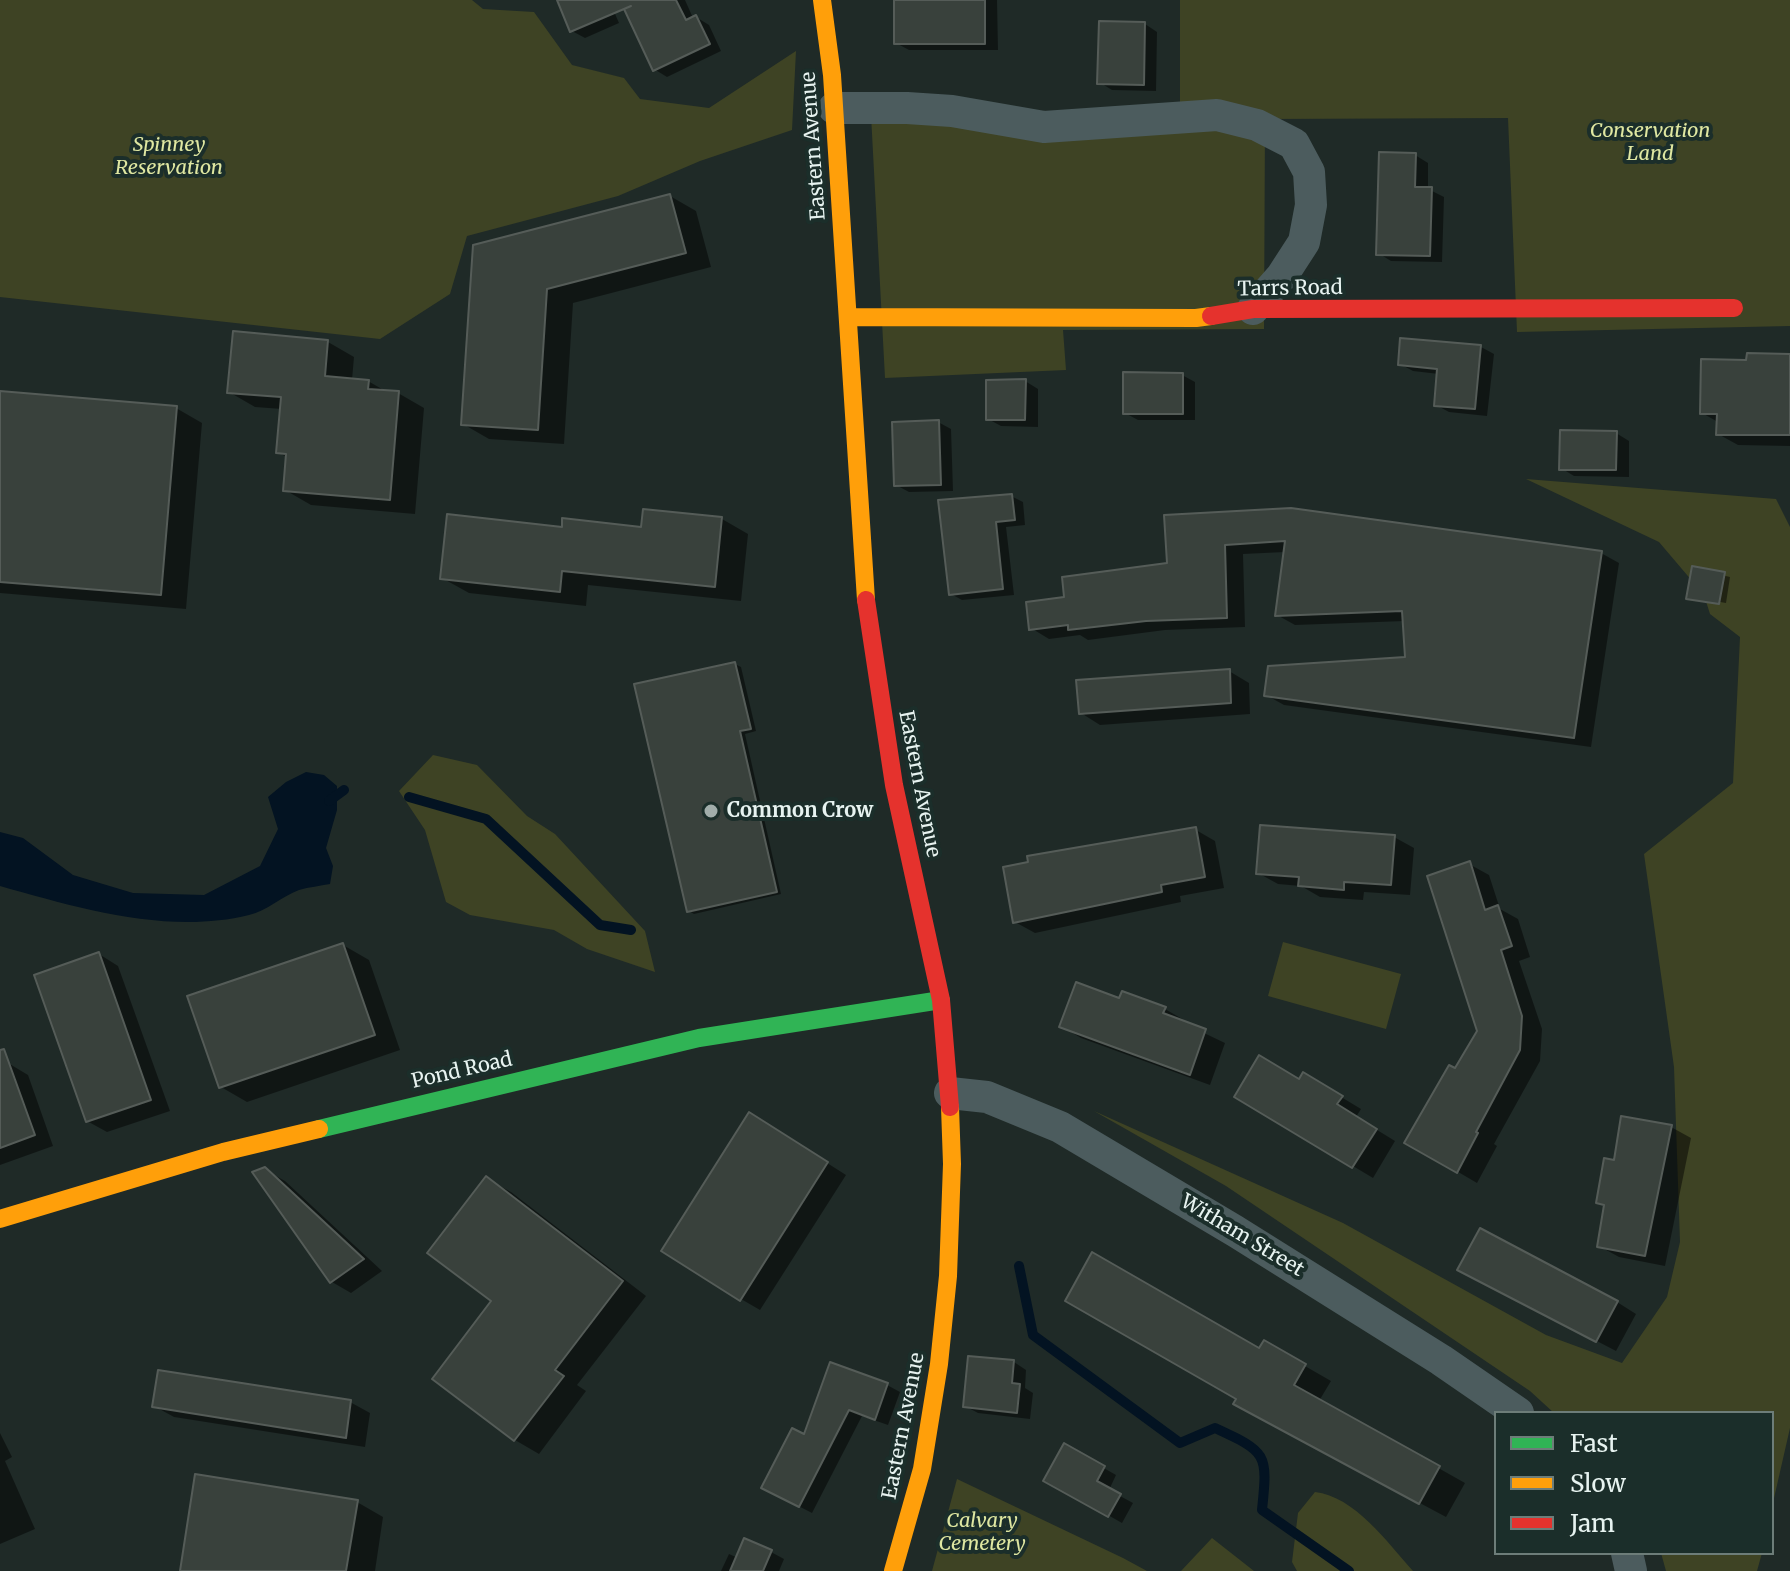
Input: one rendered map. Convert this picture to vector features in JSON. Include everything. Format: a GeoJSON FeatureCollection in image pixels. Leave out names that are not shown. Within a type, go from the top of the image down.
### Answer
{"type":"FeatureCollection","features":[{"type":"Feature","properties":{"kind":"street","name":"Eastern Avenue"},"geometry":{"type":"LineString","coordinates":[[822,0],[834,108],[867,618],[894,785],[941,1000],[950,1093],[952,1164],[948,1276],[939,1364],[922,1469],[893,1571]]}},
{"type":"Feature","properties":{"kind":"street"},"geometry":{"type":"LineString","coordinates":[[834,108],[952,111],[1044,127],[1217,115],[1257,125],[1294,144],[1309,172],[1311,205],[1304,242],[1282,276],[1253,309]]}},
{"type":"Feature","properties":{"kind":"street","name":"Tarrs Road"},"geometry":{"type":"LineString","coordinates":[[848,317],[1196,318],[1253,309],[1734,308]]}},
{"type":"Feature","properties":{"kind":"street","name":"Pond Road"},"geometry":{"type":"LineString","coordinates":[[0,1219],[223,1152],[605,1059],[699,1038],[941,1000]]}},
{"type":"Feature","properties":{"kind":"street","name":"Witham Street"},"geometry":{"type":"LineString","coordinates":[[950,1093],[987,1097],[1060,1127],[1235,1231],[1441,1360],[1515,1411]]}},
{"type":"Feature","properties":{"kind":"green space","name":"Spinney Reservation"},"geometry":{"type":"Polygon","coordinates":[[[0,0],[472,0],[483,9],[534,12],[572,65],[624,78],[640,99],[709,108],[796,51],[792,130],[700,161],[618,196],[467,236],[450,294],[380,339],[0,297],[0,0]]]}},
{"type":"Feature","properties":{"kind":"green space","name":"Conservation Land"},"geometry":{"type":"Polygon","coordinates":[[[1180,0],[1790,0],[1790,326],[1517,332],[1508,118],[1265,119],[1264,329],[1063,330],[1066,370],[885,378],[871,115],[1180,111],[1180,0]]]}},
{"type":"Feature","properties":{"kind":"green space"},"geometry":{"type":"Polygon","coordinates":[[[1526,479],[1776,499],[1790,527],[1790,1428],[1774,1498],[1774,1411],[1552,1411],[1530,1391],[1226,1186],[1094,1111],[1343,1223],[1546,1335],[1622,1363],[1667,1297],[1680,1242],[1674,1067],[1644,854],[1733,783],[1740,637],[1710,614],[1704,595],[1659,542],[1526,479]]]}},
{"type":"Feature","properties":{"kind":"green space"},"geometry":{"type":"Polygon","coordinates":[[[433,755],[477,765],[527,816],[555,834],[645,931],[655,972],[587,949],[554,930],[470,915],[446,902],[425,830],[399,791],[433,755]]]}},
{"type":"Feature","properties":{"kind":"green space"},"geometry":{"type":"Polygon","coordinates":[[[1283,942],[1401,974],[1386,1029],[1268,996],[1283,942]]]}},
{"type":"Feature","properties":{"kind":"green space","name":"Calvary Cemetery"},"geometry":{"type":"Polygon","coordinates":[[[957,1479],[1123,1558],[1147,1571],[932,1571],[957,1479]]]}},
{"type":"Feature","properties":{"kind":"green space"},"geometry":{"type":"Polygon","coordinates":[[[1315,1492],[1329,1495],[1357,1511],[1413,1571],[1297,1571],[1292,1562],[1298,1513],[1315,1492]]]}},
{"type":"Feature","properties":{"kind":"green space"},"geometry":{"type":"Polygon","coordinates":[[[1212,1538],[1254,1571],[1181,1571],[1212,1538]]]}},
{"type":"Feature","properties":{"kind":"green space"},"geometry":{"type":"Polygon","coordinates":[[[1662,1555],[1761,1555],[1757,1571],[1666,1571],[1662,1555]]]}},
{"type":"Feature","properties":{"kind":"water"},"geometry":{"type":"Polygon","coordinates":[[[306,772],[324,775],[337,786],[337,810],[326,848],[333,866],[330,884],[299,890],[256,913],[218,920],[155,920],[60,903],[0,886],[0,832],[23,838],[73,875],[133,893],[204,895],[260,866],[278,829],[268,797],[286,782],[306,772]]]}},
{"type":"Feature","properties":{"kind":"building"},"geometry":{"type":"Polygon","coordinates":[[[557,0],[676,0],[686,20],[696,15],[710,44],[653,71],[624,9],[631,6],[570,32],[557,0]]]}},
{"type":"Feature","properties":{"kind":"building"},"geometry":{"type":"Polygon","coordinates":[[[894,0],[985,0],[985,44],[894,44],[894,0]]]}},
{"type":"Feature","properties":{"kind":"building"},"geometry":{"type":"Polygon","coordinates":[[[1099,21],[1145,22],[1144,85],[1097,84],[1099,21]]]}},
{"type":"Feature","properties":{"kind":"building"},"geometry":{"type":"Polygon","coordinates":[[[1379,152],[1416,153],[1415,187],[1432,187],[1430,256],[1376,255],[1379,152]]]}},
{"type":"Feature","properties":{"kind":"building"},"geometry":{"type":"Polygon","coordinates":[[[670,194],[686,253],[547,289],[538,430],[461,425],[473,245],[670,194]]]}},
{"type":"Feature","properties":{"kind":"building"},"geometry":{"type":"Polygon","coordinates":[[[233,331],[328,340],[325,376],[369,380],[368,389],[399,391],[390,500],[283,491],[286,454],[276,453],[281,397],[227,393],[233,331]]]}},
{"type":"Feature","properties":{"kind":"building"},"geometry":{"type":"Polygon","coordinates":[[[1400,338],[1481,345],[1475,409],[1434,406],[1437,369],[1398,365],[1400,338]]]}},
{"type":"Feature","properties":{"kind":"building"},"geometry":{"type":"Polygon","coordinates":[[[1747,353],[1790,354],[1790,435],[1716,435],[1717,414],[1700,414],[1701,359],[1746,360],[1747,353]]]}},
{"type":"Feature","properties":{"kind":"building"},"geometry":{"type":"Polygon","coordinates":[[[1123,372],[1183,373],[1183,414],[1123,414],[1123,372]]]}},
{"type":"Feature","properties":{"kind":"building"},"geometry":{"type":"Polygon","coordinates":[[[1026,379],[1025,420],[986,420],[986,380],[1026,379]]]}},
{"type":"Feature","properties":{"kind":"building"},"geometry":{"type":"Polygon","coordinates":[[[0,391],[177,406],[161,595],[0,582],[0,391]]]}},
{"type":"Feature","properties":{"kind":"building"},"geometry":{"type":"Polygon","coordinates":[[[939,420],[941,485],[894,486],[892,422],[939,420]]]}},
{"type":"Feature","properties":{"kind":"building"},"geometry":{"type":"Polygon","coordinates":[[[1560,430],[1617,431],[1616,470],[1559,470],[1560,430]]]}},
{"type":"Feature","properties":{"kind":"building"},"geometry":{"type":"Polygon","coordinates":[[[1012,494],[1015,520],[996,522],[1003,589],[949,595],[938,500],[1012,494]]]}},
{"type":"Feature","properties":{"kind":"building"},"geometry":{"type":"Polygon","coordinates":[[[1291,508],[1602,551],[1574,738],[1264,696],[1268,666],[1405,657],[1402,611],[1275,616],[1285,541],[1225,545],[1227,618],[1146,621],[1068,630],[1068,625],[1029,630],[1026,602],[1064,597],[1062,577],[1167,563],[1164,515],[1291,508]]]}},
{"type":"Feature","properties":{"kind":"building"},"geometry":{"type":"Polygon","coordinates":[[[643,509],[722,517],[715,587],[562,571],[560,592],[440,579],[447,514],[562,527],[562,518],[641,527],[643,509]]]}},
{"type":"Feature","properties":{"kind":"building"},"geometry":{"type":"Polygon","coordinates":[[[1692,566],[1725,572],[1719,604],[1686,599],[1692,566]]]}},
{"type":"Feature","properties":{"kind":"building","name":"Common Crow"},"geometry":{"type":"Polygon","coordinates":[[[735,662],[751,729],[740,731],[777,892],[687,912],[634,684],[735,662]]]}},
{"type":"Feature","properties":{"kind":"building"},"geometry":{"type":"Polygon","coordinates":[[[1230,669],[1231,703],[1079,714],[1076,680],[1230,669]]]}},
{"type":"Feature","properties":{"kind":"building"},"geometry":{"type":"Polygon","coordinates":[[[1260,825],[1395,835],[1391,885],[1344,882],[1344,890],[1298,886],[1299,877],[1256,874],[1260,825]]]}},
{"type":"Feature","properties":{"kind":"building"},"geometry":{"type":"Polygon","coordinates":[[[1196,827],[1205,877],[1161,885],[1162,892],[1013,923],[1003,867],[1028,862],[1027,856],[1196,827]]]}},
{"type":"Feature","properties":{"kind":"building"},"geometry":{"type":"Polygon","coordinates":[[[1470,861],[1485,910],[1498,905],[1512,946],[1501,950],[1522,1016],[1520,1050],[1457,1173],[1404,1143],[1449,1065],[1455,1068],[1477,1031],[1427,876],[1470,861]]]}},
{"type":"Feature","properties":{"kind":"building"},"geometry":{"type":"Polygon","coordinates":[[[343,943],[375,1035],[219,1088],[187,996],[343,943]]]}},
{"type":"Feature","properties":{"kind":"building"},"geometry":{"type":"Polygon","coordinates":[[[99,952],[151,1100],[86,1122],[34,975],[99,952]]]}},
{"type":"Feature","properties":{"kind":"building"},"geometry":{"type":"Polygon","coordinates":[[[1076,982],[1119,998],[1122,991],[1166,1007],[1163,1013],[1206,1029],[1190,1075],[1059,1027],[1076,982]]]}},
{"type":"Feature","properties":{"kind":"building"},"geometry":{"type":"Polygon","coordinates":[[[4,1049],[35,1135],[0,1148],[0,1050],[4,1049]]]}},
{"type":"Feature","properties":{"kind":"building"},"geometry":{"type":"Polygon","coordinates":[[[1259,1055],[1299,1079],[1303,1072],[1343,1096],[1337,1104],[1377,1129],[1352,1168],[1234,1097],[1259,1055]]]}},
{"type":"Feature","properties":{"kind":"building"},"geometry":{"type":"Polygon","coordinates":[[[749,1112],[828,1162],[740,1301],[661,1251],[749,1112]]]}},
{"type":"Feature","properties":{"kind":"building"},"geometry":{"type":"Polygon","coordinates":[[[1621,1116],[1672,1125],[1645,1256],[1597,1247],[1604,1205],[1596,1203],[1604,1158],[1614,1160],[1621,1116]]]}},
{"type":"Feature","properties":{"kind":"building"},"geometry":{"type":"Polygon","coordinates":[[[265,1167],[364,1259],[330,1283],[252,1172],[265,1167]]]}},
{"type":"Feature","properties":{"kind":"building"},"geometry":{"type":"Polygon","coordinates":[[[486,1176],[623,1281],[555,1370],[564,1376],[514,1441],[432,1379],[491,1301],[427,1253],[486,1176]]]}},
{"type":"Feature","properties":{"kind":"building"},"geometry":{"type":"Polygon","coordinates":[[[1480,1228],[1618,1301],[1596,1342],[1457,1270],[1480,1228]]]}},
{"type":"Feature","properties":{"kind":"building"},"geometry":{"type":"Polygon","coordinates":[[[1092,1252],[1259,1348],[1264,1340],[1306,1364],[1294,1385],[1440,1466],[1419,1504],[1233,1404],[1236,1399],[1065,1301],[1092,1252]]]}},
{"type":"Feature","properties":{"kind":"building"},"geometry":{"type":"Polygon","coordinates":[[[968,1356],[1014,1360],[1012,1383],[1020,1384],[1017,1413],[963,1407],[968,1356]]]}},
{"type":"Feature","properties":{"kind":"building"},"geometry":{"type":"Polygon","coordinates":[[[830,1362],[888,1383],[875,1420],[849,1410],[799,1507],[761,1488],[792,1428],[804,1434],[830,1362]]]}},
{"type":"Feature","properties":{"kind":"building"},"geometry":{"type":"Polygon","coordinates":[[[158,1370],[351,1400],[346,1438],[152,1407],[158,1370]]]}},
{"type":"Feature","properties":{"kind":"building"},"geometry":{"type":"Polygon","coordinates":[[[1064,1443],[1105,1466],[1097,1481],[1121,1494],[1108,1517],[1043,1481],[1064,1443]]]}},
{"type":"Feature","properties":{"kind":"building"},"geometry":{"type":"Polygon","coordinates":[[[195,1474],[358,1500],[346,1571],[180,1571],[195,1474]]]}},
{"type":"Feature","properties":{"kind":"building"},"geometry":{"type":"Polygon","coordinates":[[[744,1538],[772,1550],[763,1571],[730,1571],[744,1538]]]}},
{"type":"Feature","properties":{"kind":"waterway"},"geometry":{"type":"LineString","coordinates":[[329,801],[344,790]]}},
{"type":"Feature","properties":{"kind":"waterway"},"geometry":{"type":"LineString","coordinates":[[409,797],[486,819],[600,925],[631,930]]}},
{"type":"Feature","properties":{"kind":"waterway"},"geometry":{"type":"LineString","coordinates":[[1019,1266],[1033,1335],[1180,1443],[1215,1428],[1254,1449],[1263,1465],[1262,1510],[1349,1571]]}},
{"type":"Feature","properties":{"kind":"traffic: fast"},"geometry":{"type":"LineString","coordinates":[[319,1129],[699,1038],[941,1000]]}},
{"type":"Feature","properties":{"kind":"traffic: slow"},"geometry":{"type":"LineString","coordinates":[[822,0],[832,75],[866,600]]}},
{"type":"Feature","properties":{"kind":"traffic: slow"},"geometry":{"type":"LineString","coordinates":[[848,317],[1211,316]]}},
{"type":"Feature","properties":{"kind":"traffic: slow"},"geometry":{"type":"LineString","coordinates":[[893,1571],[922,1469],[939,1364],[948,1276],[952,1164],[950,1107]]}},
{"type":"Feature","properties":{"kind":"traffic: slow"},"geometry":{"type":"LineString","coordinates":[[0,1219],[223,1152],[319,1129]]}},
{"type":"Feature","properties":{"kind":"traffic: jam"},"geometry":{"type":"LineString","coordinates":[[1211,316],[1253,309],[1734,308]]}},
{"type":"Feature","properties":{"kind":"traffic: jam"},"geometry":{"type":"LineString","coordinates":[[866,600],[894,785],[941,1000],[950,1107]]}},
{"type":"Feature","properties":{"kind":"place","name":"Common Crow"},"geometry":{"type":"Point","coordinates":[711,811]}}]}
